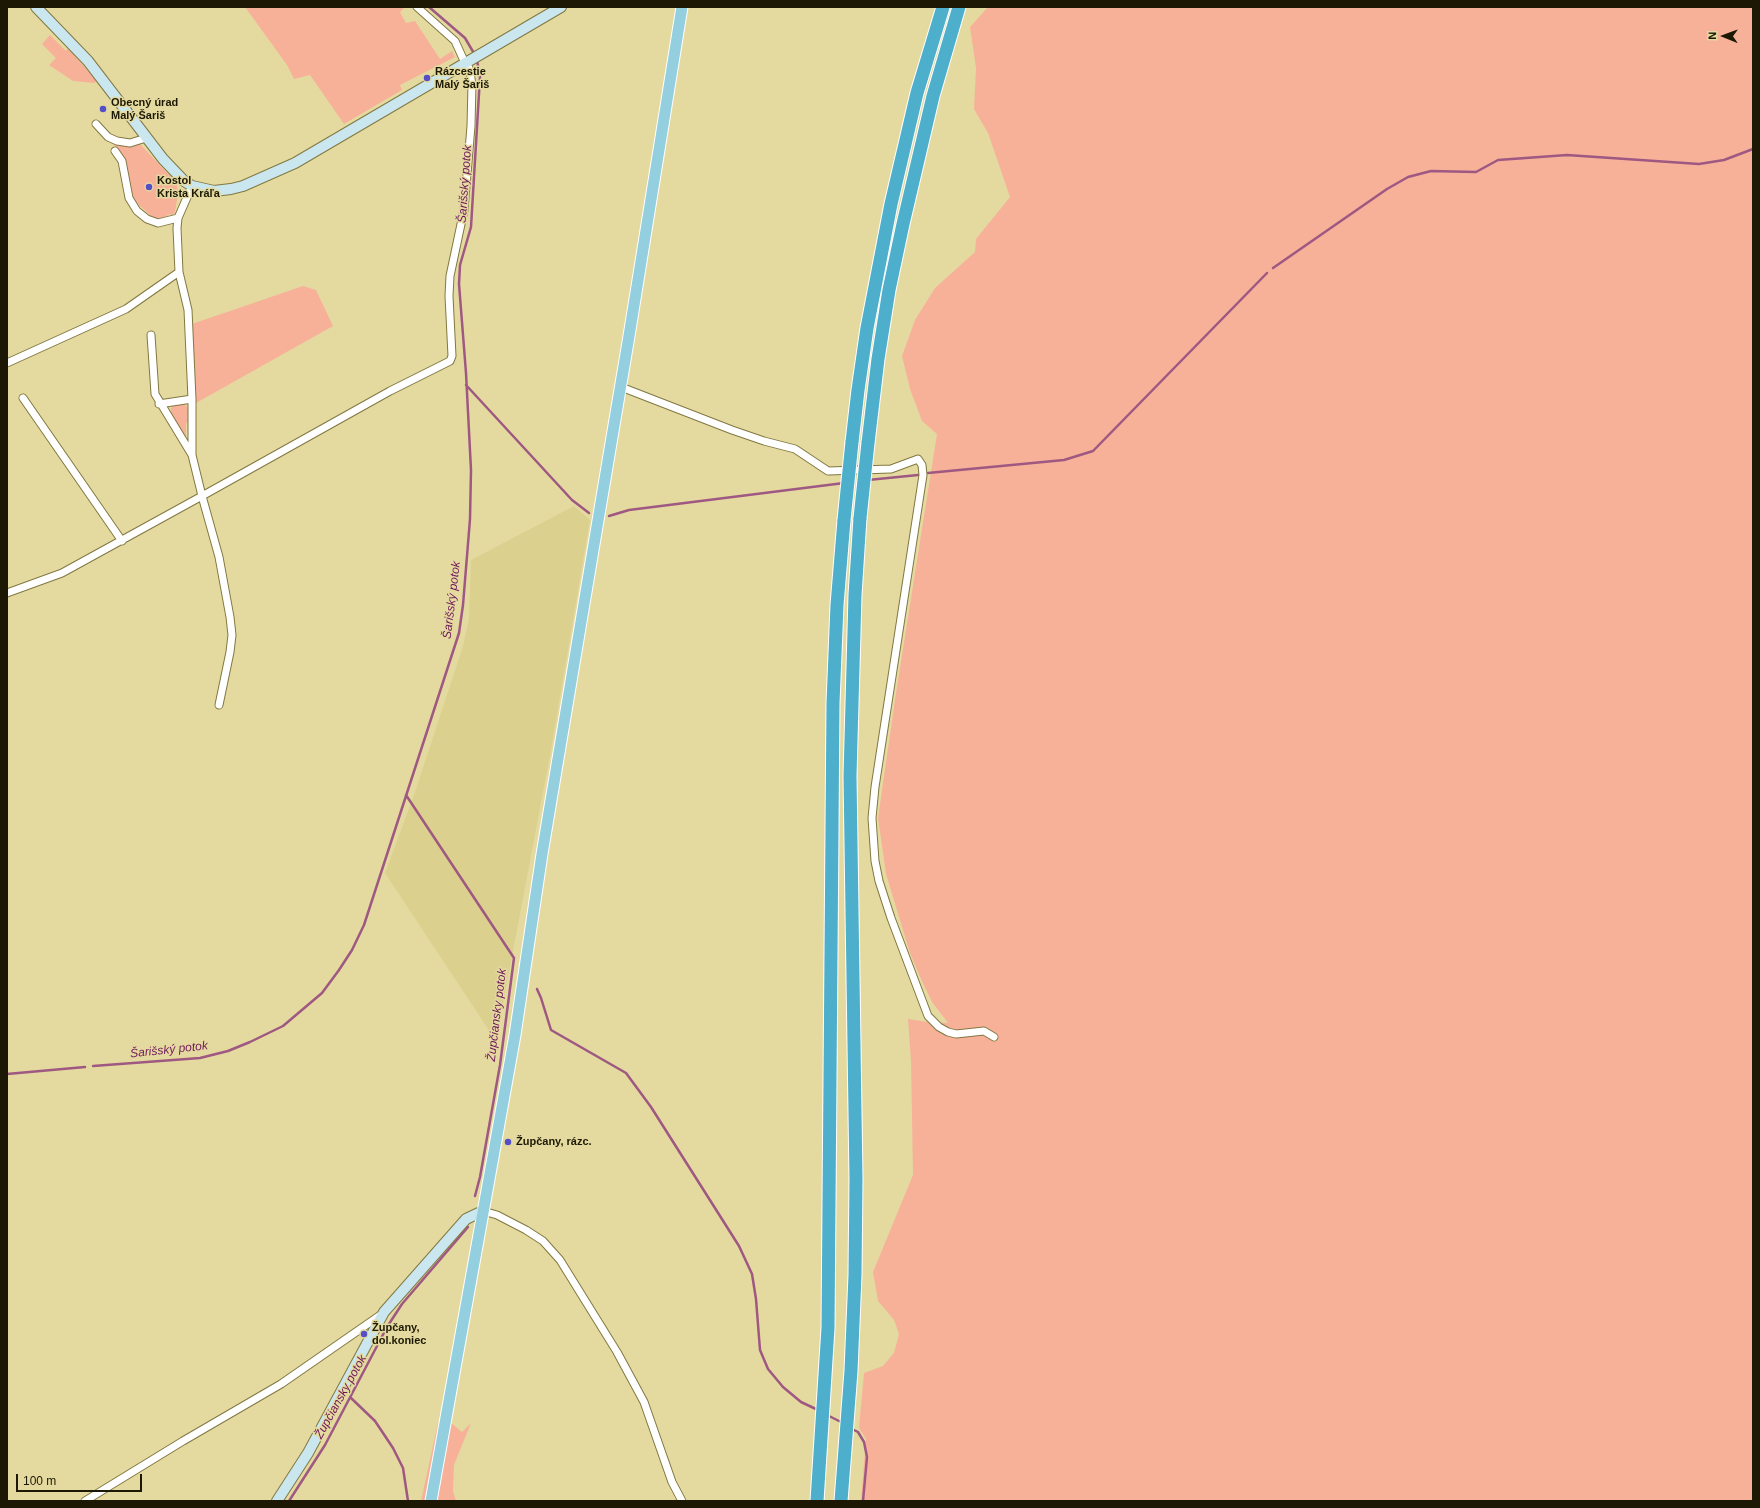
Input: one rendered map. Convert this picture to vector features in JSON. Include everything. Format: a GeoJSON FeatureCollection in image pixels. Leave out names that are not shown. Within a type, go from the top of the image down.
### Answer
{"type":"FeatureCollection","features":[{"type":"Feature","properties":{"kind":"highway"},"geometry":{"type":"LineString","coordinates":[[817,1501],[828,1328],[833,703],[837,605],[844,520],[858,390],[867,328],[891,204],[917,93],[942,7]]}},
{"type":"Feature","properties":{"kind":"highway"},"geometry":{"type":"LineString","coordinates":[[841,1501],[848,1421],[853,1327],[856,1171],[850,776],[855,595],[860,518],[878,359],[889,290],[933,96],[959,7]]}},
{"type":"Feature","properties":{"kind":"main road"},"geometry":{"type":"LineString","coordinates":[[431,1501],[514,1034],[542,854],[621,387],[682,7]]}},
{"type":"Feature","properties":{"kind":"street"},"geometry":{"type":"LineString","coordinates":[[36,7],[88,60],[163,160],[184,181],[192,186],[214,191],[243,186],[295,163],[561,7]]}},
{"type":"Feature","properties":{"kind":"street"},"geometry":{"type":"LineString","coordinates":[[7,594],[62,573],[390,391],[450,361],[452,356],[449,296],[450,276],[464,210],[471,126],[472,84],[467,62],[455,41],[417,7]]}},
{"type":"Feature","properties":{"kind":"street"},"geometry":{"type":"LineString","coordinates":[[96,124],[108,137],[117,141],[130,142],[146,138]]}},
{"type":"Feature","properties":{"kind":"street"},"geometry":{"type":"LineString","coordinates":[[115,151],[122,161],[129,198],[137,211],[147,219],[158,222],[178,218]]}},
{"type":"Feature","properties":{"kind":"street"},"geometry":{"type":"LineString","coordinates":[[192,186],[178,218],[179,272],[188,310],[192,399],[192,455],[218,557],[230,617],[232,635],[219,705]]}},
{"type":"Feature","properties":{"kind":"street"},"geometry":{"type":"LineString","coordinates":[[7,363],[126,308],[179,272]]}},
{"type":"Feature","properties":{"kind":"street"},"geometry":{"type":"LineString","coordinates":[[151,335],[154,394],[192,455]]}},
{"type":"Feature","properties":{"kind":"street"},"geometry":{"type":"LineString","coordinates":[[621,387],[732,430],[764,441],[795,449],[828,470],[890,469],[918,459],[922,465],[923,475],[875,787],[872,818],[875,861],[879,881],[891,918],[928,1016],[939,1027],[948,1032],[961,1034],[984,1032],[994,1037]]}},
{"type":"Feature","properties":{"kind":"street"},"geometry":{"type":"LineString","coordinates":[[24,398],[122,541]]}},
{"type":"Feature","properties":{"kind":"street"},"geometry":{"type":"LineString","coordinates":[[159,404],[192,399]]}},
{"type":"Feature","properties":{"kind":"street"},"geometry":{"type":"LineString","coordinates":[[277,1501],[308,1453],[384,1312],[466,1219],[483,1211],[497,1215],[526,1230],[543,1241],[560,1260],[617,1352],[644,1402],[672,1482],[682,1501]]}},
{"type":"Feature","properties":{"kind":"street"},"geometry":{"type":"LineString","coordinates":[[84,1501],[281,1384],[384,1312]]}},
{"type":"Feature","properties":{"kind":"shaded area"},"geometry":{"type":"Polygon","coordinates":[[[245,7],[405,7],[400,12],[406,23],[415,21],[440,59],[452,51],[455,57],[400,85],[402,90],[344,124],[310,75],[294,79],[287,65],[245,7]]]}},
{"type":"Feature","properties":{"kind":"shaded area"},"geometry":{"type":"Polygon","coordinates":[[[988,7],[1753,7],[1753,1501],[861,1501],[866,1439],[859,1428],[864,1373],[883,1366],[894,1353],[899,1334],[894,1320],[878,1301],[873,1272],[913,1175],[911,1061],[908,1019],[948,1023],[932,1002],[910,953],[886,874],[878,818],[937,434],[922,421],[910,389],[902,356],[915,320],[935,288],[975,252],[976,239],[1010,197],[988,133],[974,109],[976,68],[970,27],[988,7]]]}},
{"type":"Feature","properties":{"kind":"shaded area"},"geometry":{"type":"Polygon","coordinates":[[[50,35],[66,51],[68,48],[96,80],[95,83],[73,81],[49,65],[56,58],[42,44],[50,35]]]}},
{"type":"Feature","properties":{"kind":"shaded area"},"geometry":{"type":"Polygon","coordinates":[[[111,141],[125,145],[140,144],[173,179],[177,186],[178,194],[175,212],[172,216],[170,214],[161,219],[152,217],[138,204],[131,193],[125,160],[111,141]]]}},
{"type":"Feature","properties":{"kind":"shaded area"},"geometry":{"type":"Polygon","coordinates":[[[303,286],[316,290],[333,326],[196,403],[192,398],[189,325],[303,286]]]}},
{"type":"Feature","properties":{"kind":"shaded area"},"geometry":{"type":"Polygon","coordinates":[[[184,404],[191,410],[191,422],[186,423],[186,438],[170,415],[171,408],[173,406],[184,404]]]}},
{"type":"Feature","properties":{"kind":"shaded area"},"geometry":{"type":"Polygon","coordinates":[[[574,506],[590,520],[551,750],[496,1041],[385,873],[414,795],[463,646],[469,619],[471,560],[574,506]]]}},
{"type":"Feature","properties":{"kind":"shaded area"},"geometry":{"type":"Polygon","coordinates":[[[450,1422],[462,1432],[471,1423],[454,1465],[453,1491],[456,1501],[421,1501],[438,1423],[450,1422]]]}},
{"type":"Feature","properties":{"kind":"waterway","name":"Šarišský potok"},"geometry":{"type":"LineString","coordinates":[[429,7],[465,38],[475,55]]}},
{"type":"Feature","properties":{"kind":"waterway","name":"Šarišský potok"},"geometry":{"type":"LineString","coordinates":[[93,1066],[200,1058],[228,1051],[283,1026],[322,993],[352,950],[364,925],[459,633],[463,605],[470,519],[471,470],[466,373],[459,284],[460,265],[471,227],[480,77],[477,60]]}},
{"type":"Feature","properties":{"kind":"waterway"},"geometry":{"type":"LineString","coordinates":[[1273,268],[1387,189],[1408,177],[1431,171],[1476,172],[1498,160],[1567,155],[1699,164],[1724,160],[1753,149]]}},
{"type":"Feature","properties":{"kind":"waterway"},"geometry":{"type":"LineString","coordinates":[[928,473],[1064,460],[1093,451],[1267,273]]}},
{"type":"Feature","properties":{"kind":"waterway"},"geometry":{"type":"LineString","coordinates":[[466,385],[572,500],[589,513]]}},
{"type":"Feature","properties":{"kind":"waterway"},"geometry":{"type":"LineString","coordinates":[[868,480],[918,475]]}},
{"type":"Feature","properties":{"kind":"waterway"},"geometry":{"type":"LineString","coordinates":[[609,516],[629,510],[844,483]]}},
{"type":"Feature","properties":{"kind":"waterway","name":"Župčiansky potok"},"geometry":{"type":"LineString","coordinates":[[406,795],[514,958],[500,1065],[480,1177],[475,1196]]}},
{"type":"Feature","properties":{"kind":"waterway"},"geometry":{"type":"LineString","coordinates":[[537,989],[551,1030],[626,1073],[651,1107],[739,1246],[752,1274],[756,1299],[760,1350],[768,1369],[783,1387],[801,1402],[818,1410]]}},
{"type":"Feature","properties":{"kind":"waterway","name":"Šarišský potok"},"geometry":{"type":"LineString","coordinates":[[7,1074],[85,1067]]}},
{"type":"Feature","properties":{"kind":"waterway","name":"Župčiansky potok"},"geometry":{"type":"LineString","coordinates":[[289,1501],[325,1445],[387,1327],[402,1304],[468,1227]]}},
{"type":"Feature","properties":{"kind":"waterway"},"geometry":{"type":"LineString","coordinates":[[351,1398],[375,1421],[393,1448],[403,1468],[408,1501]]}},
{"type":"Feature","properties":{"kind":"waterway"},"geometry":{"type":"LineString","coordinates":[[827,1415],[843,1423]]}},
{"type":"Feature","properties":{"kind":"waterway"},"geometry":{"type":"LineString","coordinates":[[850,1428],[858,1432],[864,1442],[867,1457],[863,1501]]}},
{"type":"Feature","properties":{"kind":"place","name":"Rázcestie Malý Šariš"},"geometry":{"type":"Point","coordinates":[427,78]}},
{"type":"Feature","properties":{"kind":"place","name":"Obecný úrad Malý Šariš"},"geometry":{"type":"Point","coordinates":[103,109]}},
{"type":"Feature","properties":{"kind":"place","name":"Kostol Krista Kráľa"},"geometry":{"type":"Point","coordinates":[149,187]}},
{"type":"Feature","properties":{"kind":"place","name":"Župčany, rázc."},"geometry":{"type":"Point","coordinates":[508,1142]}},
{"type":"Feature","properties":{"kind":"place","name":"Župčany, dol.koniec"},"geometry":{"type":"Point","coordinates":[364,1334]}}]}
